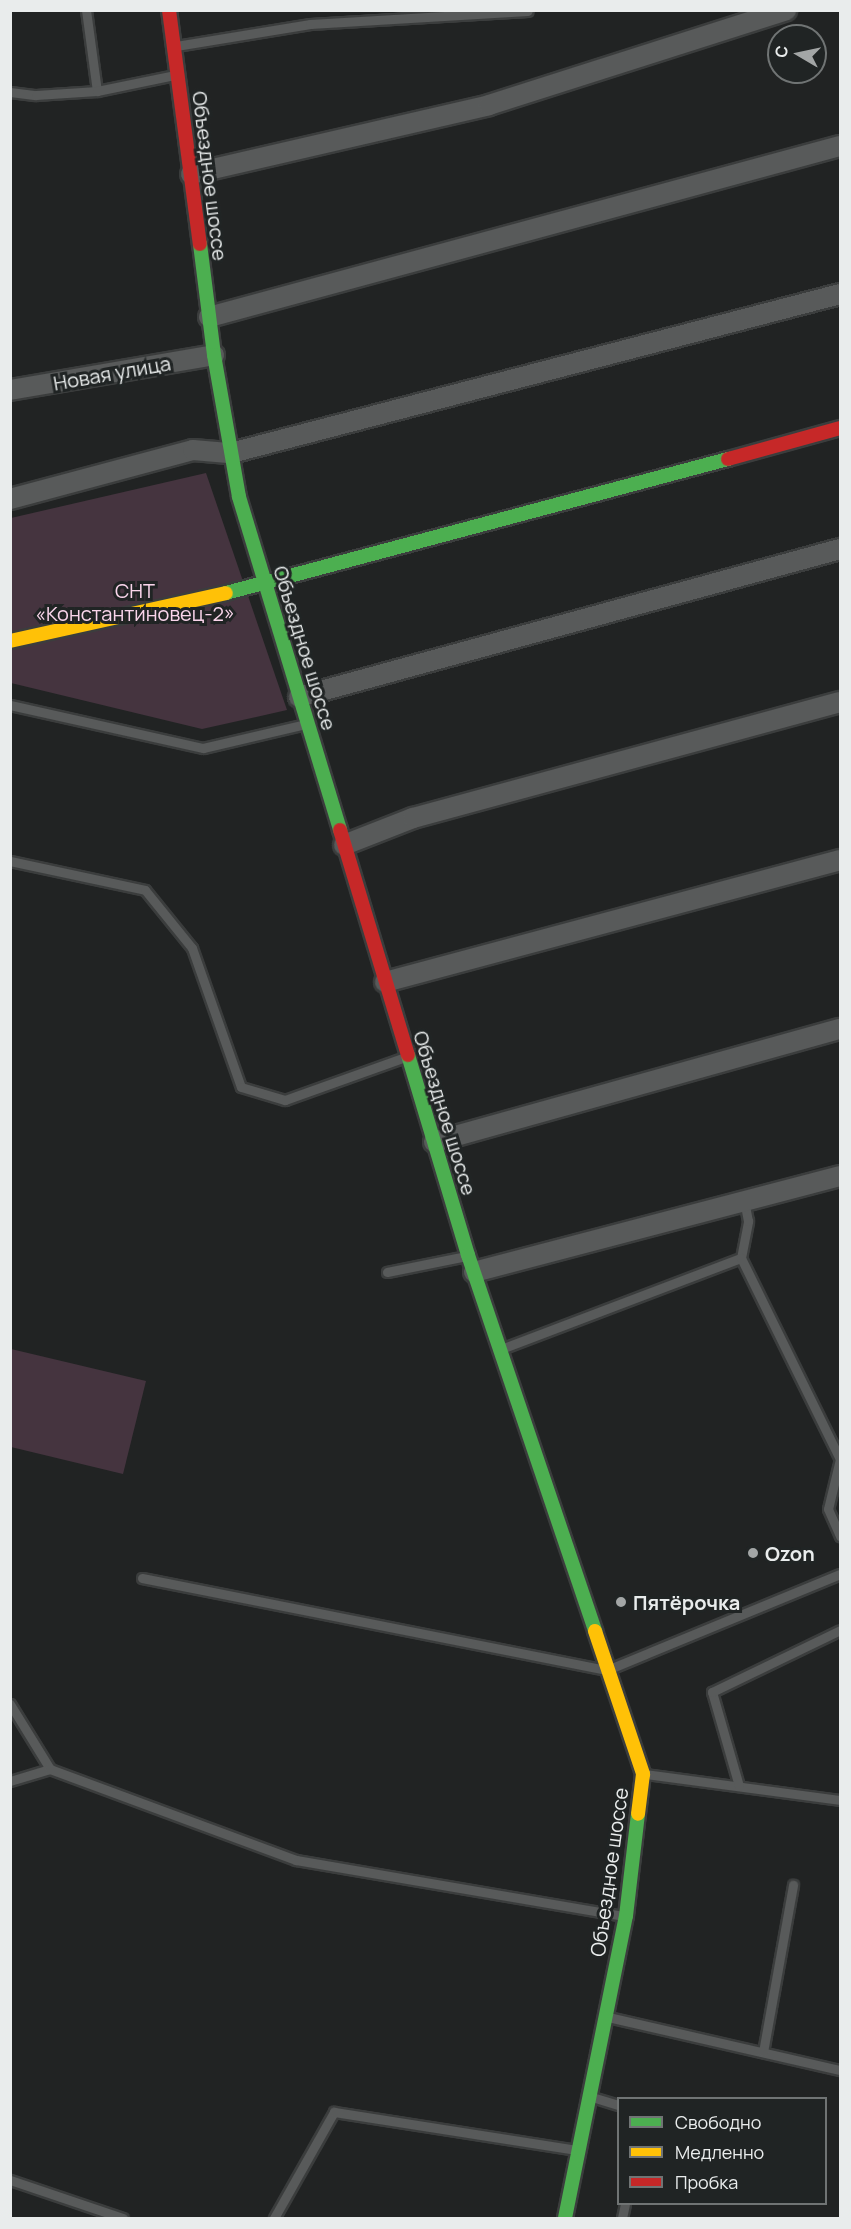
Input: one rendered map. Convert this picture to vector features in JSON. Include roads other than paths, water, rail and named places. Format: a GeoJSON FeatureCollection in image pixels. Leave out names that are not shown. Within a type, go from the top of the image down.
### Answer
{"type":"FeatureCollection","features":[{"type":"Feature","properties":{"kind":"main road","name":"Объездное шоссе"},"geometry":{"type":"LineString","coordinates":[[169,10],[214,355],[238,497],[471,1264],[643,1774],[626,1916],[565,2218]]}},
{"type":"Feature","properties":{"kind":"main road"},"geometry":{"type":"LineString","coordinates":[[10,641],[265,584],[840,428]]}},
{"type":"Feature","properties":{"kind":"street"},"geometry":{"type":"LineString","coordinates":[[191,174],[489,105],[775,12]]}},
{"type":"Feature","properties":{"kind":"street"},"geometry":{"type":"LineString","coordinates":[[209,317],[840,146]]}},
{"type":"Feature","properties":{"kind":"street"},"geometry":{"type":"LineString","coordinates":[[10,499],[193,450],[231,453],[840,294]]}},
{"type":"Feature","properties":{"kind":"street","name":"Новая улица"},"geometry":{"type":"LineString","coordinates":[[10,390],[214,355]]}},
{"type":"Feature","properties":{"kind":"street"},"geometry":{"type":"LineString","coordinates":[[299,697],[840,549]]}},
{"type":"Feature","properties":{"kind":"street"},"geometry":{"type":"LineString","coordinates":[[344,845],[413,818],[840,702]]}},
{"type":"Feature","properties":{"kind":"street"},"geometry":{"type":"LineString","coordinates":[[385,982],[840,860]]}},
{"type":"Feature","properties":{"kind":"street"},"geometry":{"type":"LineString","coordinates":[[434,1142],[840,1029]]}},
{"type":"Feature","properties":{"kind":"street"},"geometry":{"type":"LineString","coordinates":[[471,1264],[744,1201],[840,1176]]}},
{"type":"Feature","properties":{"kind":"lane"},"geometry":{"type":"LineString","coordinates":[[86,10],[97,91]]}},
{"type":"Feature","properties":{"kind":"lane"},"geometry":{"type":"LineString","coordinates":[[174,47],[310,24],[528,11]]}},
{"type":"Feature","properties":{"kind":"lane"},"geometry":{"type":"LineString","coordinates":[[10,92],[36,95],[97,91],[178,75]]}},
{"type":"Feature","properties":{"kind":"lane"},"geometry":{"type":"LineString","coordinates":[[10,705],[203,748],[307,724]]}},
{"type":"Feature","properties":{"kind":"lane"},"geometry":{"type":"LineString","coordinates":[[10,861],[145,890],[192,948],[241,1087],[285,1100],[408,1056]]}},
{"type":"Feature","properties":{"kind":"lane"},"geometry":{"type":"LineString","coordinates":[[744,1201],[748,1221],[741,1258],[840,1459],[828,1509],[840,1536]]}},
{"type":"Feature","properties":{"kind":"lane"},"geometry":{"type":"LineString","coordinates":[[500,1350],[741,1258]]}},
{"type":"Feature","properties":{"kind":"lane"},"geometry":{"type":"LineString","coordinates":[[387,1272],[471,1264]]}},
{"type":"Feature","properties":{"kind":"lane"},"geometry":{"type":"LineString","coordinates":[[142,1578],[608,1670],[840,1574]]}},
{"type":"Feature","properties":{"kind":"lane"},"geometry":{"type":"LineString","coordinates":[[739,1786],[712,1692],[840,1630]]}},
{"type":"Feature","properties":{"kind":"lane"},"geometry":{"type":"LineString","coordinates":[[10,1704],[50,1770]]}},
{"type":"Feature","properties":{"kind":"lane"},"geometry":{"type":"LineString","coordinates":[[10,1781],[50,1770],[296,1860],[626,1916]]}},
{"type":"Feature","properties":{"kind":"lane"},"geometry":{"type":"LineString","coordinates":[[643,1774],[840,1800]]}},
{"type":"Feature","properties":{"kind":"lane"},"geometry":{"type":"LineString","coordinates":[[763,2052],[793,1885]]}},
{"type":"Feature","properties":{"kind":"lane"},"geometry":{"type":"LineString","coordinates":[[606,2017],[840,2070]]}},
{"type":"Feature","properties":{"kind":"lane"},"geometry":{"type":"LineString","coordinates":[[590,2096],[617,2105]]}},
{"type":"Feature","properties":{"kind":"lane"},"geometry":{"type":"LineString","coordinates":[[274,2218],[334,2112],[579,2150]]}},
{"type":"Feature","properties":{"kind":"lane"},"geometry":{"type":"LineString","coordinates":[[10,2180],[123,2218]]}},
{"type":"Feature","properties":{"kind":"place","name":"Ozon"},"geometry":{"type":"Point","coordinates":[753,1553]}},
{"type":"Feature","properties":{"kind":"place","name":"Пятёрочка"},"geometry":{"type":"Point","coordinates":[621,1602]}},
{"type":"Feature","properties":{"kind":"park label","name":"СНТ «Константиновец-2»"},"geometry":{"type":"Point","coordinates":[135,602]}}]}
